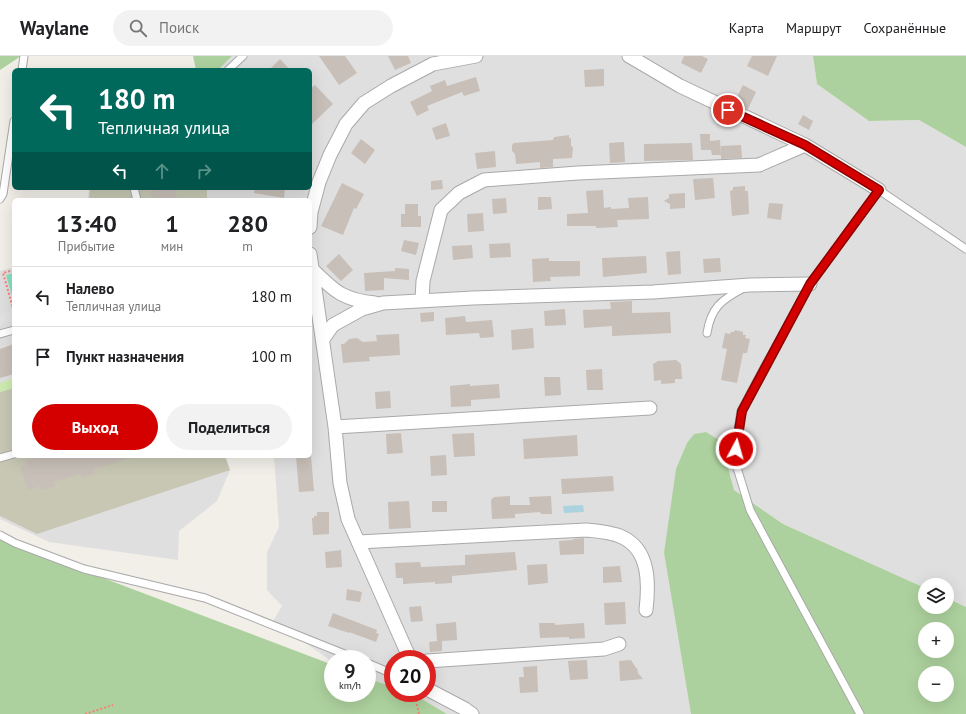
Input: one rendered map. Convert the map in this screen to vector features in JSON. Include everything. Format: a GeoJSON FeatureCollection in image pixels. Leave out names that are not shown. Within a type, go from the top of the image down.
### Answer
{"type":"FeatureCollection","features":[{"type":"Feature","properties":{"kind":"street"},"geometry":{"type":"LineString","coordinates":[[312,208],[319,182],[330,155],[346,124],[364,103],[431,60],[476,56]]}},
{"type":"Feature","properties":{"kind":"street"},"geometry":{"type":"LineString","coordinates":[[629,56],[680,86],[805,145],[879,190]]}},
{"type":"Feature","properties":{"kind":"street"},"geometry":{"type":"LineString","coordinates":[[422,300],[423,281],[442,210],[459,193],[484,180],[578,173],[759,165],[805,145]]}},
{"type":"Feature","properties":{"kind":"street"},"geometry":{"type":"LineString","coordinates":[[312,265],[335,427],[340,483],[348,519],[406,650]]}},
{"type":"Feature","properties":{"kind":"street"},"geometry":{"type":"LineString","coordinates":[[313,270],[336,292],[348,298],[360,302],[383,304]]}},
{"type":"Feature","properties":{"kind":"street"},"geometry":{"type":"LineString","coordinates":[[323,339],[327,331],[338,322],[362,309],[383,304],[422,300],[653,292],[750,285],[810,284]]}},
{"type":"Feature","properties":{"kind":"street"},"geometry":{"type":"LineString","coordinates":[[335,427],[650,408]]}},
{"type":"Feature","properties":{"kind":"street"},"geometry":{"type":"LineString","coordinates":[[358,542],[586,530],[604,532],[623,537],[637,548],[644,561],[648,576],[646,610]]}},
{"type":"Feature","properties":{"kind":"street"},"geometry":{"type":"LineString","coordinates":[[436,660],[604,649],[619,644]]}},
{"type":"Feature","properties":{"kind":"street"},"geometry":{"type":"LineString","coordinates":[[436,694],[472,714]]}},
{"type":"Feature","properties":{"kind":"lane"},"geometry":{"type":"LineString","coordinates":[[22,68],[24,56]]}},
{"type":"Feature","properties":{"kind":"lane"},"geometry":{"type":"LineString","coordinates":[[230,68],[243,56]]}},
{"type":"Feature","properties":{"kind":"lane"},"geometry":{"type":"LineString","coordinates":[[0,199],[3,194],[12,134]]}},
{"type":"Feature","properties":{"kind":"lane"},"geometry":{"type":"LineString","coordinates":[[860,714],[750,510],[735,461],[737,436],[742,411],[810,284],[879,190],[966,249]]}},
{"type":"Feature","properties":{"kind":"lane"},"geometry":{"type":"LineString","coordinates":[[707,333],[709,320],[726,297],[750,285]]}},
{"type":"Feature","properties":{"kind":"lane"},"geometry":{"type":"LineString","coordinates":[[0,334],[12,331]]}},
{"type":"Feature","properties":{"kind":"lane"},"geometry":{"type":"LineString","coordinates":[[0,458],[12,455]]}},
{"type":"Feature","properties":{"kind":"lane"},"geometry":{"type":"LineString","coordinates":[[0,535],[15,543],[84,569],[205,598],[335,650]]}},
{"type":"Feature","properties":{"kind":"path"},"geometry":{"type":"LineString","coordinates":[[12,271],[3,273],[12,304]]}},
{"type":"Feature","properties":{"kind":"path"},"geometry":{"type":"LineString","coordinates":[[417,702],[419,714]]}},
{"type":"Feature","properties":{"kind":"path"},"geometry":{"type":"LineString","coordinates":[[84,714],[112,705]]}},
{"type":"Feature","properties":{"kind":"shaded area"},"geometry":{"type":"Polygon","coordinates":[[[232,56],[813,56],[817,84],[869,121],[919,120],[966,147],[966,607],[954,601],[954,578],[918,578],[918,585],[783,524],[734,490],[725,456],[719,441],[706,432],[694,434],[664,553],[691,714],[447,714],[427,702],[436,702],[436,650],[384,650],[384,684],[376,681],[376,650],[324,650],[324,656],[273,621],[282,606],[267,590],[267,552],[279,527],[274,458],[312,458],[312,198],[88,198],[89,190],[312,190],[312,68],[220,68],[232,56]]]}},
{"type":"Feature","properties":{"kind":"shaded area"},"geometry":{"type":"Polygon","coordinates":[[[90,190],[207,190],[207,198],[89,198],[90,190]]]}},
{"type":"Feature","properties":{"kind":"shaded area"},"geometry":{"type":"Polygon","coordinates":[[[12,268],[12,458],[226,458],[230,470],[217,501],[179,531],[178,560],[49,542],[0,519],[0,271],[12,268]]]}},
{"type":"Feature","properties":{"kind":"shaded area"},"geometry":{"type":"Polygon","coordinates":[[[12,310],[12,321],[0,325],[0,314],[12,310]]]}},
{"type":"Feature","properties":{"kind":"shaded area"},"geometry":{"type":"Polygon","coordinates":[[[12,389],[12,458],[226,458],[230,470],[37,534],[0,516],[0,392],[12,389]]]}},
{"type":"Feature","properties":{"kind":"green space"},"geometry":{"type":"Polygon","coordinates":[[[0,56],[21,56],[0,70],[0,56]]]}},
{"type":"Feature","properties":{"kind":"green space"},"geometry":{"type":"Polygon","coordinates":[[[193,56],[232,56],[220,68],[196,68],[193,56]]]}},
{"type":"Feature","properties":{"kind":"green space"},"geometry":{"type":"Polygon","coordinates":[[[813,56],[966,56],[966,147],[919,120],[869,121],[817,84],[813,56]]]}},
{"type":"Feature","properties":{"kind":"green space"},"geometry":{"type":"Polygon","coordinates":[[[12,274],[12,296],[6,275],[12,274]]]}},
{"type":"Feature","properties":{"kind":"green space"},"geometry":{"type":"Polygon","coordinates":[[[12,379],[12,389],[0,392],[0,383],[12,379]]]}},
{"type":"Feature","properties":{"kind":"green space"},"geometry":{"type":"Polygon","coordinates":[[[706,432],[719,440],[734,490],[783,524],[918,585],[918,614],[954,614],[954,601],[966,607],[966,714],[691,714],[664,553],[676,469],[687,443],[694,434],[706,432]]]}},
{"type":"Feature","properties":{"kind":"green space"},"geometry":{"type":"Polygon","coordinates":[[[0,539],[324,662],[324,702],[376,702],[376,681],[384,684],[384,702],[427,702],[447,714],[0,714],[0,539]]]}},
{"type":"Feature","properties":{"kind":"water"},"geometry":{"type":"Polygon","coordinates":[[[583,505],[584,512],[564,513],[563,506],[583,505]]]}},
{"type":"Feature","properties":{"kind":"building"},"geometry":{"type":"Polygon","coordinates":[[[319,56],[345,56],[357,73],[339,85],[319,56]]]}},
{"type":"Feature","properties":{"kind":"building"},"geometry":{"type":"Polygon","coordinates":[[[388,56],[408,56],[411,63],[395,70],[388,56]]]}},
{"type":"Feature","properties":{"kind":"building"},"geometry":{"type":"Polygon","coordinates":[[[684,56],[702,56],[708,59],[701,73],[681,63],[684,56]]]}},
{"type":"Feature","properties":{"kind":"building"},"geometry":{"type":"Polygon","coordinates":[[[752,56],[777,56],[768,76],[747,66],[752,56]]]}},
{"type":"Feature","properties":{"kind":"building"},"geometry":{"type":"Polygon","coordinates":[[[280,59],[288,68],[271,68],[280,59]]]}},
{"type":"Feature","properties":{"kind":"building"},"geometry":{"type":"Polygon","coordinates":[[[604,69],[604,86],[585,87],[584,70],[604,69]]]}},
{"type":"Feature","properties":{"kind":"building"},"geometry":{"type":"Polygon","coordinates":[[[476,77],[480,91],[464,96],[462,92],[427,106],[429,110],[417,116],[410,102],[432,91],[430,86],[445,80],[447,86],[476,77]]]}},
{"type":"Feature","properties":{"kind":"building"},"geometry":{"type":"Polygon","coordinates":[[[315,85],[333,104],[312,124],[312,87],[315,85]]]}},
{"type":"Feature","properties":{"kind":"building"},"geometry":{"type":"Polygon","coordinates":[[[743,85],[756,92],[748,109],[734,103],[743,85]]]}},
{"type":"Feature","properties":{"kind":"building"},"geometry":{"type":"Polygon","coordinates":[[[803,115],[813,121],[809,130],[798,124],[803,115]]]}},
{"type":"Feature","properties":{"kind":"building"},"geometry":{"type":"Polygon","coordinates":[[[446,123],[450,136],[436,140],[432,128],[446,123]]]}},
{"type":"Feature","properties":{"kind":"building"},"geometry":{"type":"Polygon","coordinates":[[[700,134],[710,134],[710,141],[720,140],[721,154],[721,146],[741,145],[742,158],[721,159],[721,155],[712,155],[711,150],[701,150],[700,134]]]}},
{"type":"Feature","properties":{"kind":"building"},"geometry":{"type":"Polygon","coordinates":[[[569,135],[569,138],[571,138],[571,146],[573,147],[572,158],[553,159],[553,167],[540,168],[540,162],[516,164],[515,154],[512,151],[512,145],[514,143],[553,140],[554,137],[569,135]]]}},
{"type":"Feature","properties":{"kind":"building"},"geometry":{"type":"Polygon","coordinates":[[[361,139],[375,150],[365,164],[351,153],[361,139]]]}},
{"type":"Feature","properties":{"kind":"building"},"geometry":{"type":"Polygon","coordinates":[[[624,142],[625,162],[610,163],[609,143],[624,142]]]}},
{"type":"Feature","properties":{"kind":"building"},"geometry":{"type":"Polygon","coordinates":[[[692,143],[693,160],[644,161],[644,144],[692,143]]]}},
{"type":"Feature","properties":{"kind":"building"},"geometry":{"type":"Polygon","coordinates":[[[495,151],[496,167],[477,169],[475,153],[495,151]]]}},
{"type":"Feature","properties":{"kind":"building"},"geometry":{"type":"Polygon","coordinates":[[[713,178],[715,198],[695,200],[693,179],[713,178]]]}},
{"type":"Feature","properties":{"kind":"building"},"geometry":{"type":"Polygon","coordinates":[[[442,180],[443,189],[431,190],[431,181],[442,180]]]}},
{"type":"Feature","properties":{"kind":"building"},"geometry":{"type":"Polygon","coordinates":[[[342,183],[364,194],[356,209],[354,208],[343,235],[321,226],[342,183]]]}},
{"type":"Feature","properties":{"kind":"building"},"geometry":{"type":"Polygon","coordinates":[[[745,186],[745,191],[748,191],[749,214],[732,216],[730,191],[733,190],[733,187],[745,186]]]}},
{"type":"Feature","properties":{"kind":"building"},"geometry":{"type":"Polygon","coordinates":[[[154,190],[175,190],[177,198],[152,198],[150,192],[154,190]]]}},
{"type":"Feature","properties":{"kind":"building"},"geometry":{"type":"Polygon","coordinates":[[[255,190],[285,190],[284,198],[254,193],[255,190]]]}},
{"type":"Feature","properties":{"kind":"building"},"geometry":{"type":"Polygon","coordinates":[[[603,190],[604,208],[629,208],[628,198],[648,197],[649,219],[617,220],[618,227],[596,228],[596,226],[567,226],[567,214],[588,213],[586,191],[603,190]]]}},
{"type":"Feature","properties":{"kind":"building"},"geometry":{"type":"Polygon","coordinates":[[[685,193],[685,208],[670,209],[670,204],[664,201],[669,198],[669,194],[685,193]]]}},
{"type":"Feature","properties":{"kind":"building"},"geometry":{"type":"Polygon","coordinates":[[[538,197],[551,197],[552,209],[538,210],[538,197]]]}},
{"type":"Feature","properties":{"kind":"building"},"geometry":{"type":"Polygon","coordinates":[[[506,198],[507,213],[493,214],[492,199],[506,198]]]}},
{"type":"Feature","properties":{"kind":"building"},"geometry":{"type":"Polygon","coordinates":[[[769,203],[783,204],[781,220],[767,218],[769,203]]]}},
{"type":"Feature","properties":{"kind":"building"},"geometry":{"type":"Polygon","coordinates":[[[405,204],[418,204],[418,216],[421,216],[421,227],[401,227],[401,214],[405,214],[405,204]]]}},
{"type":"Feature","properties":{"kind":"building"},"geometry":{"type":"Polygon","coordinates":[[[483,213],[484,231],[468,232],[467,214],[483,213]]]}},
{"type":"Feature","properties":{"kind":"building"},"geometry":{"type":"Polygon","coordinates":[[[404,240],[419,243],[416,255],[401,251],[404,240]]]}},
{"type":"Feature","properties":{"kind":"building"},"geometry":{"type":"Polygon","coordinates":[[[510,243],[511,257],[490,258],[489,244],[510,243]]]}},
{"type":"Feature","properties":{"kind":"building"},"geometry":{"type":"Polygon","coordinates":[[[472,245],[473,258],[453,260],[452,246],[472,245]]]}},
{"type":"Feature","properties":{"kind":"building"},"geometry":{"type":"Polygon","coordinates":[[[680,251],[681,274],[668,275],[666,252],[680,251]]]}},
{"type":"Feature","properties":{"kind":"building"},"geometry":{"type":"Polygon","coordinates":[[[339,254],[353,270],[341,281],[326,266],[339,254]]]}},
{"type":"Feature","properties":{"kind":"building"},"geometry":{"type":"Polygon","coordinates":[[[646,256],[647,273],[603,277],[602,258],[646,256]]]}},
{"type":"Feature","properties":{"kind":"building"},"geometry":{"type":"Polygon","coordinates":[[[549,258],[549,261],[580,261],[580,276],[550,277],[551,281],[533,282],[532,259],[549,258]]]}},
{"type":"Feature","properties":{"kind":"building"},"geometry":{"type":"Polygon","coordinates":[[[720,258],[721,272],[704,273],[703,259],[720,258]]]}},
{"type":"Feature","properties":{"kind":"building"},"geometry":{"type":"Polygon","coordinates":[[[395,268],[409,269],[409,280],[384,278],[384,290],[365,291],[364,273],[395,271],[395,268]]]}},
{"type":"Feature","properties":{"kind":"building"},"geometry":{"type":"Polygon","coordinates":[[[632,301],[632,313],[670,312],[671,333],[612,336],[612,326],[584,328],[583,310],[611,309],[610,302],[632,301]]]}},
{"type":"Feature","properties":{"kind":"building"},"geometry":{"type":"Polygon","coordinates":[[[565,309],[566,325],[545,326],[544,311],[565,309]]]}},
{"type":"Feature","properties":{"kind":"building"},"geometry":{"type":"Polygon","coordinates":[[[434,312],[434,321],[421,322],[420,313],[434,312]]]}},
{"type":"Feature","properties":{"kind":"building"},"geometry":{"type":"Polygon","coordinates":[[[465,316],[466,322],[492,320],[494,337],[480,338],[479,333],[446,335],[445,318],[465,316]]]}},
{"type":"Feature","properties":{"kind":"building"},"geometry":{"type":"Polygon","coordinates":[[[533,328],[534,348],[512,350],[511,330],[533,328]]]}},
{"type":"Feature","properties":{"kind":"building"},"geometry":{"type":"Polygon","coordinates":[[[735,330],[743,332],[743,335],[746,335],[745,338],[750,339],[747,353],[743,353],[737,383],[721,380],[727,349],[722,348],[725,333],[730,334],[735,330]]]}},
{"type":"Feature","properties":{"kind":"building"},"geometry":{"type":"Polygon","coordinates":[[[399,334],[400,355],[369,357],[370,361],[343,363],[341,344],[344,344],[349,339],[357,338],[363,342],[377,341],[376,335],[399,334]]]}},
{"type":"Feature","properties":{"kind":"building"},"geometry":{"type":"Polygon","coordinates":[[[12,345],[12,375],[0,378],[0,349],[12,345]]]}},
{"type":"Feature","properties":{"kind":"building"},"geometry":{"type":"Polygon","coordinates":[[[676,360],[681,364],[682,379],[675,379],[675,383],[661,384],[661,380],[654,381],[653,364],[658,361],[676,360]]]}},
{"type":"Feature","properties":{"kind":"building"},"geometry":{"type":"Polygon","coordinates":[[[602,369],[603,390],[587,390],[586,370],[602,369]]]}},
{"type":"Feature","properties":{"kind":"building"},"geometry":{"type":"Polygon","coordinates":[[[544,377],[560,377],[561,395],[545,396],[544,377]]]}},
{"type":"Feature","properties":{"kind":"building"},"geometry":{"type":"Polygon","coordinates":[[[470,384],[470,386],[499,384],[500,398],[471,400],[471,406],[451,407],[450,386],[470,384]]]}},
{"type":"Feature","properties":{"kind":"building"},"geometry":{"type":"Polygon","coordinates":[[[390,391],[391,408],[376,409],[375,392],[390,391]]]}},
{"type":"Feature","properties":{"kind":"building"},"geometry":{"type":"Polygon","coordinates":[[[401,433],[403,453],[387,454],[386,434],[401,433]]]}},
{"type":"Feature","properties":{"kind":"building"},"geometry":{"type":"Polygon","coordinates":[[[474,433],[475,456],[454,457],[452,434],[474,433]]]}},
{"type":"Feature","properties":{"kind":"building"},"geometry":{"type":"Polygon","coordinates":[[[577,435],[578,456],[524,459],[523,439],[577,435]]]}},
{"type":"Feature","properties":{"kind":"building"},"geometry":{"type":"Polygon","coordinates":[[[446,455],[447,475],[431,476],[430,456],[446,455]]]}},
{"type":"Feature","properties":{"kind":"building"},"geometry":{"type":"Polygon","coordinates":[[[36,458],[130,458],[94,469],[95,474],[82,478],[80,474],[54,482],[56,486],[42,490],[40,486],[28,490],[20,467],[27,465],[25,461],[36,458]]]}},
{"type":"Feature","properties":{"kind":"building"},"geometry":{"type":"Polygon","coordinates":[[[296,458],[311,458],[314,491],[299,492],[296,458]]]}},
{"type":"Feature","properties":{"kind":"building"},"geometry":{"type":"Polygon","coordinates":[[[613,476],[614,491],[562,494],[561,479],[613,476]]]}},
{"type":"Feature","properties":{"kind":"building"},"geometry":{"type":"Polygon","coordinates":[[[510,496],[510,505],[530,505],[529,497],[551,496],[552,514],[541,514],[540,512],[515,514],[515,518],[492,519],[491,500],[494,497],[510,496]]]}},
{"type":"Feature","properties":{"kind":"building"},"geometry":{"type":"Polygon","coordinates":[[[409,501],[411,528],[389,529],[388,502],[409,501]]]}},
{"type":"Feature","properties":{"kind":"building"},"geometry":{"type":"Polygon","coordinates":[[[432,501],[447,501],[447,512],[432,512],[432,501]]]}},
{"type":"Feature","properties":{"kind":"building"},"geometry":{"type":"Polygon","coordinates":[[[317,512],[329,512],[329,534],[313,535],[312,518],[317,516],[317,512]]]}},
{"type":"Feature","properties":{"kind":"building"},"geometry":{"type":"Polygon","coordinates":[[[584,538],[584,554],[560,555],[559,541],[584,538]]]}},
{"type":"Feature","properties":{"kind":"building"},"geometry":{"type":"Polygon","coordinates":[[[341,550],[342,567],[326,568],[325,552],[341,550]]]}},
{"type":"Feature","properties":{"kind":"building"},"geometry":{"type":"Polygon","coordinates":[[[515,552],[517,570],[452,576],[452,583],[435,584],[435,582],[403,584],[403,578],[396,578],[395,563],[420,562],[421,567],[465,565],[465,555],[515,552]]]}},
{"type":"Feature","properties":{"kind":"building"},"geometry":{"type":"Polygon","coordinates":[[[547,564],[548,583],[528,585],[527,565],[547,564]]]}},
{"type":"Feature","properties":{"kind":"building"},"geometry":{"type":"Polygon","coordinates":[[[620,566],[622,582],[603,583],[603,567],[620,566]]]}},
{"type":"Feature","properties":{"kind":"building"},"geometry":{"type":"Polygon","coordinates":[[[347,589],[362,592],[360,602],[346,600],[347,589]]]}},
{"type":"Feature","properties":{"kind":"building"},"geometry":{"type":"Polygon","coordinates":[[[625,602],[626,624],[605,625],[604,603],[625,602]]]}},
{"type":"Feature","properties":{"kind":"building"},"geometry":{"type":"Polygon","coordinates":[[[421,606],[423,621],[411,622],[409,607],[421,606]]]}},
{"type":"Feature","properties":{"kind":"building"},"geometry":{"type":"Polygon","coordinates":[[[333,613],[377,630],[376,633],[379,634],[376,642],[328,626],[333,613]]]}},
{"type":"Feature","properties":{"kind":"building"},"geometry":{"type":"Polygon","coordinates":[[[456,622],[457,640],[442,641],[442,651],[430,650],[429,642],[437,641],[436,624],[456,622]]]}},
{"type":"Feature","properties":{"kind":"building"},"geometry":{"type":"Polygon","coordinates":[[[539,623],[555,623],[555,625],[584,623],[585,638],[540,638],[539,623]]]}},
{"type":"Feature","properties":{"kind":"building"},"geometry":{"type":"Polygon","coordinates":[[[587,660],[588,679],[570,680],[568,661],[587,660]]]}},
{"type":"Feature","properties":{"kind":"building"},"geometry":{"type":"Polygon","coordinates":[[[631,660],[643,679],[620,681],[619,661],[631,660]]]}},
{"type":"Feature","properties":{"kind":"building"},"geometry":{"type":"Polygon","coordinates":[[[537,666],[538,692],[520,693],[519,677],[524,677],[523,667],[537,666]]]}},
{"type":"Feature","properties":{"kind":"route"},"geometry":{"type":"LineString","coordinates":[[728,110],[805,145],[879,190],[810,284],[742,411],[736,449]]}}]}
